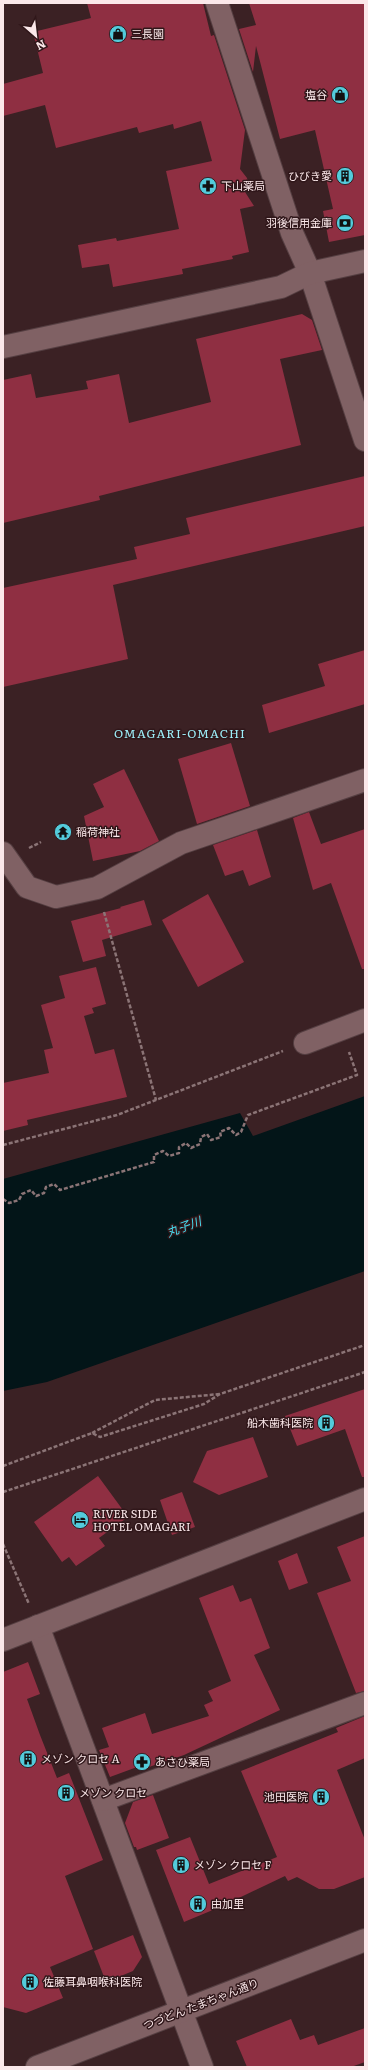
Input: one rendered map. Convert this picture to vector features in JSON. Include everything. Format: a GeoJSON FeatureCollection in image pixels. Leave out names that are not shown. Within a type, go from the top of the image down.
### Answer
{"type":"FeatureCollection","features":[{"type":"Feature","properties":{"kind":"street"},"geometry":{"type":"LineString","coordinates":[[217,3],[292,233],[310,273],[365,440]]}},
{"type":"Feature","properties":{"kind":"street"},"geometry":{"type":"LineString","coordinates":[[3,347],[281,287],[310,273],[365,261]]}},
{"type":"Feature","properties":{"kind":"street"},"geometry":{"type":"LineString","coordinates":[[3,853],[27,887],[56,897],[97,888],[181,843],[365,780]]}},
{"type":"Feature","properties":{"kind":"street"},"geometry":{"type":"LineString","coordinates":[[305,1043],[365,1020]]}},
{"type":"Feature","properties":{"kind":"street"},"geometry":{"type":"LineString","coordinates":[[3,1640],[365,1499]]}},
{"type":"Feature","properties":{"kind":"street"},"geometry":{"type":"LineString","coordinates":[[38,1626],[180,2012],[202,2067]]}},
{"type":"Feature","properties":{"kind":"street"},"geometry":{"type":"LineString","coordinates":[[103,1800],[365,1703]]}},
{"type":"Feature","properties":{"kind":"street","name":"つづどん たまちゃん通り"},"geometry":{"type":"LineString","coordinates":[[37,2067],[365,1940]]}},
{"type":"Feature","properties":{"kind":"path"},"geometry":{"type":"LineString","coordinates":[[97,888],[156,1100]]}},
{"type":"Feature","properties":{"kind":"path"},"geometry":{"type":"LineString","coordinates":[[3,1144],[117,1115],[305,1043]]}},
{"type":"Feature","properties":{"kind":"path"},"geometry":{"type":"LineString","coordinates":[[3,1199],[9,1203],[19,1200],[22,1194],[31,1190],[36,1196],[44,1193],[46,1187],[54,1184],[60,1190],[154,1162],[154,1155],[163,1151],[169,1156],[179,1153],[179,1147],[186,1143],[191,1148],[200,1144],[201,1138],[207,1134],[212,1140],[220,1137],[220,1132],[229,1128],[236,1135],[241,1132],[248,1115],[358,1075],[348,1048]]}},
{"type":"Feature","properties":{"kind":"path"},"geometry":{"type":"LineString","coordinates":[[92,1433],[100,1437],[204,1404],[220,1394],[365,1345]]}},
{"type":"Feature","properties":{"kind":"path"},"geometry":{"type":"LineString","coordinates":[[3,1492],[365,1372]]}},
{"type":"Feature","properties":{"kind":"path"},"geometry":{"type":"LineString","coordinates":[[3,1466],[92,1433],[155,1400],[220,1394]]}},
{"type":"Feature","properties":{"kind":"path"},"geometry":{"type":"LineString","coordinates":[[3,1544],[38,1626]]}},
{"type":"Feature","properties":{"kind":"water","name":"丸子川"},"geometry":{"type":"Polygon","coordinates":[[[365,1096],[365,1271],[47,1382],[3,1391],[3,1179],[240,1113],[253,1136],[365,1096]]]}},
{"type":"Feature","properties":{"kind":"building"},"geometry":{"type":"Polygon","coordinates":[[[87,3],[203,3],[211,36],[214,35],[245,130],[240,169],[247,178],[248,183],[245,192],[254,206],[240,209],[249,252],[232,256],[233,259],[182,269],[183,274],[113,287],[109,264],[82,268],[78,245],[116,238],[117,241],[179,229],[166,171],[212,161],[201,121],[174,129],[173,124],[139,133],[137,127],[56,148],[45,105],[3,116],[3,84],[43,73],[33,32],[91,18],[87,3]]]}},
{"type":"Feature","properties":{"kind":"building"},"geometry":{"type":"Polygon","coordinates":[[[249,3],[365,3],[365,235],[329,242],[323,211],[333,209],[315,130],[280,139],[256,46],[253,72],[239,29],[256,25],[249,3]]]}},
{"type":"Feature","properties":{"kind":"building"},"geometry":{"type":"Polygon","coordinates":[[[302,314],[312,320],[322,350],[280,359],[301,445],[99,496],[100,500],[3,523],[3,380],[31,374],[36,398],[88,389],[86,381],[119,374],[129,423],[211,402],[196,339],[302,314]]]}},
{"type":"Feature","properties":{"kind":"building"},"geometry":{"type":"Polygon","coordinates":[[[365,476],[365,526],[113,585],[128,659],[3,687],[3,588],[137,559],[134,547],[190,534],[186,518],[365,476]]]}},
{"type":"Feature","properties":{"kind":"building"},"geometry":{"type":"Polygon","coordinates":[[[365,650],[365,704],[269,733],[262,705],[325,686],[318,664],[365,650]]]}},
{"type":"Feature","properties":{"kind":"building"},"geometry":{"type":"Polygon","coordinates":[[[231,743],[250,806],[197,824],[178,759],[231,743]]]}},
{"type":"Feature","properties":{"kind":"building"},"geometry":{"type":"Polygon","coordinates":[[[124,769],[159,841],[140,851],[93,861],[84,816],[104,807],[93,784],[124,769]]]}},
{"type":"Feature","properties":{"kind":"building"},"geometry":{"type":"Polygon","coordinates":[[[309,812],[321,844],[365,829],[365,969],[362,969],[331,883],[313,890],[293,818],[309,812]]]}},
{"type":"Feature","properties":{"kind":"building"},"geometry":{"type":"Polygon","coordinates":[[[257,830],[271,877],[249,886],[243,870],[225,876],[213,845],[257,830]]]}},
{"type":"Feature","properties":{"kind":"building"},"geometry":{"type":"Polygon","coordinates":[[[208,894],[244,962],[198,987],[162,920],[208,894]]]}},
{"type":"Feature","properties":{"kind":"building"},"geometry":{"type":"Polygon","coordinates":[[[144,900],[152,925],[102,940],[106,956],[83,962],[71,921],[121,908],[120,907],[144,900]]]}},
{"type":"Feature","properties":{"kind":"building"},"geometry":{"type":"Polygon","coordinates":[[[96,967],[106,1004],[92,1008],[94,1013],[84,1016],[95,1054],[114,1049],[127,1097],[27,1120],[28,1125],[3,1131],[3,1083],[49,1073],[44,1050],[53,1048],[41,1005],[65,998],[59,976],[96,967]]]}},
{"type":"Feature","properties":{"kind":"building","name":"船木歯科医院"},"geometry":{"type":"Polygon","coordinates":[[[365,1389],[365,1477],[362,1477],[345,1429],[297,1446],[285,1416],[365,1389]]]}},
{"type":"Feature","properties":{"kind":"building"},"geometry":{"type":"Polygon","coordinates":[[[253,1437],[268,1477],[219,1495],[193,1482],[207,1451],[253,1437]]]}},
{"type":"Feature","properties":{"kind":"building","name":"RIVER SIDE HOTEL OMAGARI"},"geometry":{"type":"Polygon","coordinates":[[[98,1476],[128,1517],[99,1538],[105,1546],[76,1566],[69,1557],[62,1562],[34,1522],[98,1476]]]}},
{"type":"Feature","properties":{"kind":"building"},"geometry":{"type":"Polygon","coordinates":[[[182,1492],[195,1527],[172,1535],[160,1500],[182,1492]]]}},
{"type":"Feature","properties":{"kind":"building"},"geometry":{"type":"Polygon","coordinates":[[[365,1536],[365,1691],[356,1693],[317,1593],[351,1581],[337,1547],[365,1536]]]}},
{"type":"Feature","properties":{"kind":"building"},"geometry":{"type":"Polygon","coordinates":[[[297,1553],[308,1583],[289,1590],[278,1561],[297,1553]]]}},
{"type":"Feature","properties":{"kind":"building"},"geometry":{"type":"Polygon","coordinates":[[[233,1585],[240,1602],[251,1598],[270,1648],[254,1655],[280,1710],[184,1755],[146,1768],[148,1763],[110,1777],[99,1750],[109,1747],[102,1728],[145,1713],[152,1734],[209,1716],[204,1705],[213,1701],[208,1691],[231,1681],[199,1598],[233,1585]]]}},
{"type":"Feature","properties":{"kind":"building"},"geometry":{"type":"Polygon","coordinates":[[[28,1662],[40,1694],[27,1699],[40,1735],[57,1778],[69,1773],[103,1860],[65,1876],[93,1949],[50,1967],[63,1998],[26,2013],[3,2007],[3,1672],[28,1662]]]}},
{"type":"Feature","properties":{"kind":"building"},"geometry":{"type":"Polygon","coordinates":[[[365,1716],[365,1758],[337,1770],[365,1840],[365,1877],[334,1889],[319,1889],[297,1877],[288,1881],[285,1876],[220,1907],[184,1922],[156,1850],[190,1837],[209,1884],[277,1857],[241,1771],[338,1732],[336,1728],[365,1716]]]}},
{"type":"Feature","properties":{"kind":"building"},"geometry":{"type":"Polygon","coordinates":[[[153,1795],[169,1838],[137,1850],[136,1847],[134,1847],[125,1823],[133,1802],[153,1795]]]}},
{"type":"Feature","properties":{"kind":"building"},"geometry":{"type":"Polygon","coordinates":[[[133,1935],[142,1957],[133,1971],[106,1982],[94,1951],[133,1935]]]}},
{"type":"Feature","properties":{"kind":"building"},"geometry":{"type":"Polygon","coordinates":[[[291,2019],[300,2040],[314,2035],[318,2045],[365,2028],[365,2062],[351,2067],[247,2067],[236,2041],[291,2019]]]}},
{"type":"Feature","properties":{"kind":"place","name":"三長園"},"geometry":{"type":"Point","coordinates":[118,34]}},
{"type":"Feature","properties":{"kind":"place","name":"塩谷"},"geometry":{"type":"Point","coordinates":[340,95]}},
{"type":"Feature","properties":{"kind":"place","name":"ひびき愛"},"geometry":{"type":"Point","coordinates":[345,176]}},
{"type":"Feature","properties":{"kind":"place","name":"下山薬局"},"geometry":{"type":"Point","coordinates":[208,186]}},
{"type":"Feature","properties":{"kind":"place","name":"羽後信用金庫"},"geometry":{"type":"Point","coordinates":[345,223]}},
{"type":"Feature","properties":{"kind":"place","name":"稲荷神社"},"geometry":{"type":"Point","coordinates":[63,832]}},
{"type":"Feature","properties":{"kind":"place","name":"船木歯科医院"},"geometry":{"type":"Point","coordinates":[326,1423]}},
{"type":"Feature","properties":{"kind":"place","name":"RIVER SIDE HOTEL OMAGARI"},"geometry":{"type":"Point","coordinates":[80,1520]}},
{"type":"Feature","properties":{"kind":"place","name":"メゾン クロセ A"},"geometry":{"type":"Point","coordinates":[28,1759]}},
{"type":"Feature","properties":{"kind":"place","name":"あさひ薬局"},"geometry":{"type":"Point","coordinates":[142,1762]}},
{"type":"Feature","properties":{"kind":"place","name":"メゾン クロセ"},"geometry":{"type":"Point","coordinates":[66,1793]}},
{"type":"Feature","properties":{"kind":"place","name":"池田医院"},"geometry":{"type":"Point","coordinates":[321,1797]}},
{"type":"Feature","properties":{"kind":"place","name":"メゾン クロセ F"},"geometry":{"type":"Point","coordinates":[181,1865]}},
{"type":"Feature","properties":{"kind":"place","name":"由加里"},"geometry":{"type":"Point","coordinates":[198,1904]}},
{"type":"Feature","properties":{"kind":"place","name":"佐藤耳鼻咽喉科医院"},"geometry":{"type":"Point","coordinates":[30,1982]}},
{"type":"Feature","properties":{"kind":"district","name":"OMAGARI-OMACHI"},"geometry":{"type":"Point","coordinates":[180,734]}}]}
